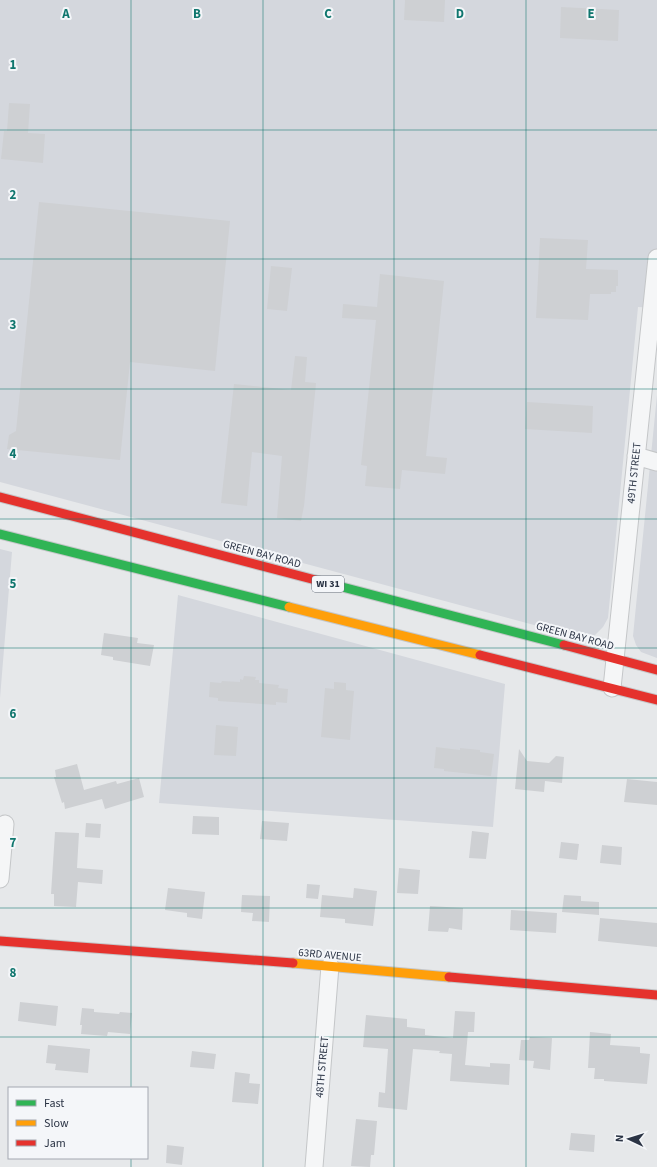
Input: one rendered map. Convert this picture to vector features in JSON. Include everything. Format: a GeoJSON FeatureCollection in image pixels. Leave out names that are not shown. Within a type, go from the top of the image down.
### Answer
{"type":"FeatureCollection","features":[{"type":"Feature","properties":{"kind":"main road","name":"GREEN BAY ROAD"},"geometry":{"type":"LineString","coordinates":[[0,497],[657,670]]}},
{"type":"Feature","properties":{"kind":"main road"},"geometry":{"type":"LineString","coordinates":[[0,534],[657,700]]}},
{"type":"Feature","properties":{"kind":"main road","name":"63RD AVENUE"},"geometry":{"type":"LineString","coordinates":[[0,941],[330,966],[657,995]]}},
{"type":"Feature","properties":{"kind":"street","name":"49TH STREET"},"geometry":{"type":"LineString","coordinates":[[612,688],[657,258]]}},
{"type":"Feature","properties":{"kind":"street"},"geometry":{"type":"LineString","coordinates":[[636,456],[657,462]]}},
{"type":"Feature","properties":{"kind":"street"},"geometry":{"type":"LineString","coordinates":[[0,879],[6,824]]}},
{"type":"Feature","properties":{"kind":"street","name":"48TH STREET"},"geometry":{"type":"LineString","coordinates":[[314,1167],[330,966]]}},
{"type":"Feature","properties":{"kind":"shaded area"},"geometry":{"type":"Polygon","coordinates":[[[0,0],[657,0],[657,308],[638,307],[608,618],[603,627],[593,637],[583,638],[0,482],[0,0]]]}},
{"type":"Feature","properties":{"kind":"shaded area"},"geometry":{"type":"Polygon","coordinates":[[[657,395],[657,658],[641,652],[636,645],[633,636],[657,395]]]}},
{"type":"Feature","properties":{"kind":"shaded area"},"geometry":{"type":"Polygon","coordinates":[[[0,549],[12,552],[0,698],[0,549]]]}},
{"type":"Feature","properties":{"kind":"shaded area"},"geometry":{"type":"Polygon","coordinates":[[[178,595],[505,684],[493,827],[159,803],[178,595]]]}},
{"type":"Feature","properties":{"kind":"building"},"geometry":{"type":"Polygon","coordinates":[[[405,0],[445,0],[444,22],[404,20],[405,0]]]}},
{"type":"Feature","properties":{"kind":"building"},"geometry":{"type":"Polygon","coordinates":[[[561,7],[619,10],[618,41],[560,38],[561,7]]]}},
{"type":"Feature","properties":{"kind":"building"},"geometry":{"type":"Polygon","coordinates":[[[9,103],[30,104],[28,133],[45,134],[43,163],[1,159],[4,131],[7,131],[9,103]]]}},
{"type":"Feature","properties":{"kind":"building"},"geometry":{"type":"Polygon","coordinates":[[[39,202],[230,221],[215,371],[130,362],[120,460],[7,449],[9,435],[16,431],[39,202]]]}},
{"type":"Feature","properties":{"kind":"building"},"geometry":{"type":"Polygon","coordinates":[[[540,238],[588,240],[586,269],[618,270],[618,286],[616,286],[616,292],[611,292],[611,294],[590,294],[588,320],[536,318],[540,238]]]}},
{"type":"Feature","properties":{"kind":"building"},"geometry":{"type":"Polygon","coordinates":[[[271,266],[292,268],[287,311],[267,309],[271,266]]]}},
{"type":"Feature","properties":{"kind":"building"},"geometry":{"type":"Polygon","coordinates":[[[380,274],[444,281],[426,456],[447,458],[445,474],[402,470],[400,489],[365,486],[367,466],[361,465],[376,320],[342,318],[343,304],[377,307],[380,274]]]}},
{"type":"Feature","properties":{"kind":"building"},"geometry":{"type":"Polygon","coordinates":[[[295,356],[307,357],[305,382],[316,383],[304,506],[301,521],[277,518],[282,456],[252,452],[247,506],[221,503],[234,384],[291,390],[295,356]]]}},
{"type":"Feature","properties":{"kind":"building"},"geometry":{"type":"Polygon","coordinates":[[[527,402],[593,406],[592,433],[525,429],[527,402]]]}},
{"type":"Feature","properties":{"kind":"building"},"geometry":{"type":"Polygon","coordinates":[[[104,633],[138,638],[137,643],[154,645],[150,666],[113,660],[113,657],[101,655],[104,633]]]}},
{"type":"Feature","properties":{"kind":"building"},"geometry":{"type":"Polygon","coordinates":[[[244,676],[256,677],[255,680],[259,680],[259,683],[279,685],[278,688],[288,689],[287,703],[276,702],[276,705],[218,701],[218,698],[209,697],[210,682],[240,682],[240,679],[243,680],[244,676]]]}},
{"type":"Feature","properties":{"kind":"building"},"geometry":{"type":"Polygon","coordinates":[[[334,682],[346,683],[346,690],[354,691],[350,740],[321,737],[325,688],[334,689],[334,682]]]}},
{"type":"Feature","properties":{"kind":"building"},"geometry":{"type":"Polygon","coordinates":[[[216,725],[238,727],[236,756],[214,755],[216,725]]]}},
{"type":"Feature","properties":{"kind":"building"},"geometry":{"type":"Polygon","coordinates":[[[436,747],[460,750],[460,748],[480,750],[480,752],[494,754],[491,776],[444,771],[444,769],[434,768],[436,747]]]}},
{"type":"Feature","properties":{"kind":"building"},"geometry":{"type":"Polygon","coordinates":[[[519,749],[527,761],[549,763],[556,756],[564,757],[562,783],[545,781],[544,792],[515,789],[519,749]]]}},
{"type":"Feature","properties":{"kind":"building"},"geometry":{"type":"Polygon","coordinates":[[[77,764],[84,790],[116,781],[117,784],[139,778],[144,797],[105,809],[102,799],[65,809],[64,802],[62,803],[54,777],[56,777],[55,770],[77,764]]]}},
{"type":"Feature","properties":{"kind":"building"},"geometry":{"type":"Polygon","coordinates":[[[627,779],[657,782],[657,805],[624,802],[627,779]]]}},
{"type":"Feature","properties":{"kind":"building"},"geometry":{"type":"Polygon","coordinates":[[[193,816],[219,817],[219,835],[192,834],[193,816]]]}},
{"type":"Feature","properties":{"kind":"building"},"geometry":{"type":"Polygon","coordinates":[[[262,821],[289,823],[287,841],[260,839],[262,821]]]}},
{"type":"Feature","properties":{"kind":"building"},"geometry":{"type":"Polygon","coordinates":[[[86,823],[101,824],[100,838],[85,837],[86,823]]]}},
{"type":"Feature","properties":{"kind":"building"},"geometry":{"type":"Polygon","coordinates":[[[472,831],[489,833],[486,859],[469,858],[472,831]]]}},
{"type":"Feature","properties":{"kind":"building"},"geometry":{"type":"Polygon","coordinates":[[[55,832],[79,833],[77,868],[103,870],[102,884],[78,882],[76,907],[54,906],[54,894],[51,894],[55,832]]]}},
{"type":"Feature","properties":{"kind":"building"},"geometry":{"type":"Polygon","coordinates":[[[561,842],[579,844],[577,860],[559,858],[561,842]]]}},
{"type":"Feature","properties":{"kind":"building"},"geometry":{"type":"Polygon","coordinates":[[[602,845],[622,847],[621,865],[600,863],[602,845]]]}},
{"type":"Feature","properties":{"kind":"building"},"geometry":{"type":"Polygon","coordinates":[[[399,868],[420,870],[418,894],[397,893],[399,868]]]}},
{"type":"Feature","properties":{"kind":"building"},"geometry":{"type":"Polygon","coordinates":[[[307,884],[320,885],[318,899],[306,898],[307,884]]]}},
{"type":"Feature","properties":{"kind":"building"},"geometry":{"type":"Polygon","coordinates":[[[168,888],[205,892],[202,919],[187,917],[187,913],[165,910],[168,888]]]}},
{"type":"Feature","properties":{"kind":"building"},"geometry":{"type":"Polygon","coordinates":[[[354,888],[377,891],[373,926],[345,923],[345,919],[320,917],[322,895],[353,898],[354,888]]]}},
{"type":"Feature","properties":{"kind":"building"},"geometry":{"type":"Polygon","coordinates":[[[242,895],[270,896],[269,922],[252,921],[253,913],[241,912],[242,895]]]}},
{"type":"Feature","properties":{"kind":"building"},"geometry":{"type":"Polygon","coordinates":[[[564,895],[581,896],[581,901],[599,902],[599,915],[562,912],[564,895]]]}},
{"type":"Feature","properties":{"kind":"building"},"geometry":{"type":"Polygon","coordinates":[[[430,906],[463,908],[462,930],[449,928],[448,932],[428,931],[430,906]]]}},
{"type":"Feature","properties":{"kind":"building"},"geometry":{"type":"Polygon","coordinates":[[[511,910],[557,913],[556,933],[510,930],[511,910]]]}},
{"type":"Feature","properties":{"kind":"building"},"geometry":{"type":"Polygon","coordinates":[[[600,918],[657,923],[657,947],[598,941],[600,918]]]}},
{"type":"Feature","properties":{"kind":"building"},"geometry":{"type":"Polygon","coordinates":[[[20,1002],[58,1006],[56,1026],[18,1021],[20,1002]]]}},
{"type":"Feature","properties":{"kind":"building"},"geometry":{"type":"Polygon","coordinates":[[[82,1008],[94,1009],[94,1012],[119,1014],[120,1012],[132,1013],[130,1034],[108,1032],[107,1036],[81,1034],[82,1025],[80,1025],[82,1008]]]}},
{"type":"Feature","properties":{"kind":"building"},"geometry":{"type":"Polygon","coordinates":[[[455,1011],[475,1012],[474,1032],[468,1032],[465,1065],[490,1067],[490,1063],[510,1064],[509,1085],[450,1081],[452,1054],[439,1053],[440,1051],[413,1049],[407,1110],[378,1107],[379,1092],[385,1093],[388,1049],[363,1047],[366,1015],[407,1019],[407,1027],[425,1029],[425,1035],[453,1038],[455,1011]]]}},
{"type":"Feature","properties":{"kind":"building"},"geometry":{"type":"Polygon","coordinates":[[[590,1032],[611,1034],[610,1045],[640,1047],[640,1053],[650,1054],[647,1084],[594,1079],[595,1068],[588,1068],[590,1032]]]}},
{"type":"Feature","properties":{"kind":"building"},"geometry":{"type":"Polygon","coordinates":[[[530,1037],[552,1038],[550,1070],[533,1068],[534,1061],[519,1060],[521,1040],[529,1040],[530,1037]]]}},
{"type":"Feature","properties":{"kind":"building"},"geometry":{"type":"Polygon","coordinates":[[[48,1045],[90,1049],[88,1073],[55,1070],[56,1064],[46,1063],[48,1045]]]}},
{"type":"Feature","properties":{"kind":"building"},"geometry":{"type":"Polygon","coordinates":[[[192,1051],[216,1054],[214,1069],[190,1067],[192,1051]]]}},
{"type":"Feature","properties":{"kind":"building"},"geometry":{"type":"Polygon","coordinates":[[[235,1072],[250,1074],[249,1083],[260,1084],[258,1104],[232,1102],[235,1072]]]}},
{"type":"Feature","properties":{"kind":"building"},"geometry":{"type":"Polygon","coordinates":[[[356,1119],[377,1121],[374,1155],[371,1155],[370,1167],[351,1166],[356,1119]]]}},
{"type":"Feature","properties":{"kind":"building"},"geometry":{"type":"Polygon","coordinates":[[[571,1133],[595,1135],[594,1152],[569,1150],[571,1133]]]}},
{"type":"Feature","properties":{"kind":"building"},"geometry":{"type":"Polygon","coordinates":[[[167,1145],[184,1147],[182,1165],[166,1163],[167,1145]]]}},
{"type":"Feature","properties":{"kind":"traffic: fast"},"geometry":{"type":"LineString","coordinates":[[0,534],[289,607]]}},
{"type":"Feature","properties":{"kind":"traffic: fast"},"geometry":{"type":"LineString","coordinates":[[327,583],[564,645]]}},
{"type":"Feature","properties":{"kind":"traffic: slow"},"geometry":{"type":"LineString","coordinates":[[289,607],[480,655]]}},
{"type":"Feature","properties":{"kind":"traffic: slow"},"geometry":{"type":"LineString","coordinates":[[293,963],[449,977]]}},
{"type":"Feature","properties":{"kind":"traffic: jam"},"geometry":{"type":"LineString","coordinates":[[0,497],[327,583]]}},
{"type":"Feature","properties":{"kind":"traffic: jam"},"geometry":{"type":"LineString","coordinates":[[564,645],[657,670]]}},
{"type":"Feature","properties":{"kind":"traffic: jam"},"geometry":{"type":"LineString","coordinates":[[480,655],[657,700]]}},
{"type":"Feature","properties":{"kind":"traffic: jam"},"geometry":{"type":"LineString","coordinates":[[0,941],[293,963]]}},
{"type":"Feature","properties":{"kind":"traffic: jam"},"geometry":{"type":"LineString","coordinates":[[449,977],[657,995]]}}]}
